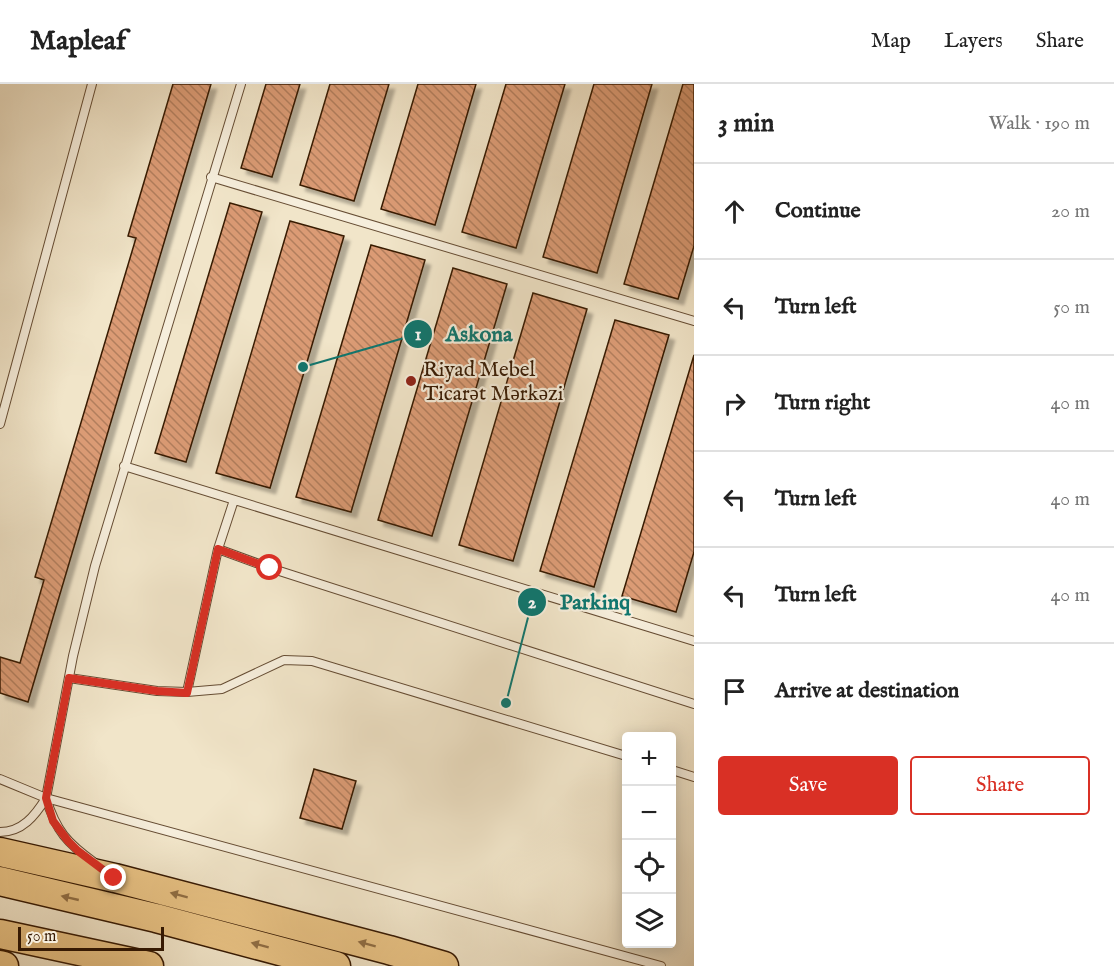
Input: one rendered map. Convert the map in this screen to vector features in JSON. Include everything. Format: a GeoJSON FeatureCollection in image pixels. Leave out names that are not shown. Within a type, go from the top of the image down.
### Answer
{"type":"FeatureCollection","features":[{"type":"Feature","properties":{"kind":"highway"},"geometry":{"type":"LineString","coordinates":[[0,852],[114,878],[444,966]]}},
{"type":"Feature","properties":{"kind":"highway"},"geometry":{"type":"LineString","coordinates":[[0,882],[156,918],[336,966]]}},
{"type":"Feature","properties":{"kind":"highway"},"geometry":{"type":"LineString","coordinates":[[0,934],[149,966]]}},
{"type":"Feature","properties":{"kind":"lane"},"geometry":{"type":"LineString","coordinates":[[0,424],[92,84]]}},
{"type":"Feature","properties":{"kind":"lane"},"geometry":{"type":"LineString","coordinates":[[0,832],[19,828],[34,816],[46,798],[69,678],[95,566],[241,84]]}},
{"type":"Feature","properties":{"kind":"lane"},"geometry":{"type":"LineString","coordinates":[[211,177],[694,321]]}},
{"type":"Feature","properties":{"kind":"lane"},"geometry":{"type":"LineString","coordinates":[[124,466],[694,641]]}},
{"type":"Feature","properties":{"kind":"lane"},"geometry":{"type":"LineString","coordinates":[[187,693],[218,549],[234,500]]}},
{"type":"Feature","properties":{"kind":"lane"},"geometry":{"type":"LineString","coordinates":[[218,549],[270,568],[694,704]]}},
{"type":"Feature","properties":{"kind":"lane"},"geometry":{"type":"LineString","coordinates":[[69,678],[187,693],[222,689],[284,660],[312,661],[622,754]]}},
{"type":"Feature","properties":{"kind":"lane"},"geometry":{"type":"LineString","coordinates":[[676,771],[694,777]]}},
{"type":"Feature","properties":{"kind":"lane"},"geometry":{"type":"LineString","coordinates":[[0,779],[46,798],[661,966]]}},
{"type":"Feature","properties":{"kind":"lane"},"geometry":{"type":"LineString","coordinates":[[46,798],[53,821],[68,841],[114,878]]}},
{"type":"Feature","properties":{"kind":"building"},"geometry":{"type":"Polygon","coordinates":[[[173,84],[211,84],[28,702],[0,693],[0,657],[20,663],[44,580],[35,577],[136,238],[128,236],[173,84]]]}},
{"type":"Feature","properties":{"kind":"building"},"geometry":{"type":"Polygon","coordinates":[[[266,84],[300,84],[272,177],[241,168],[266,84]]]}},
{"type":"Feature","properties":{"kind":"building"},"geometry":{"type":"Polygon","coordinates":[[[330,84],[389,84],[354,201],[300,185],[330,84]]]}},
{"type":"Feature","properties":{"kind":"building"},"geometry":{"type":"Polygon","coordinates":[[[418,84],[476,84],[435,225],[381,209],[418,84]]]}},
{"type":"Feature","properties":{"kind":"building"},"geometry":{"type":"Polygon","coordinates":[[[506,84],[565,84],[516,248],[462,232],[506,84]]]}},
{"type":"Feature","properties":{"kind":"building"},"geometry":{"type":"Polygon","coordinates":[[[594,84],[652,84],[597,273],[543,257],[594,84]]]}},
{"type":"Feature","properties":{"kind":"building"},"geometry":{"type":"Polygon","coordinates":[[[683,84],[694,84],[694,246],[678,299],[624,284],[683,84]]]}},
{"type":"Feature","properties":{"kind":"building"},"geometry":{"type":"Polygon","coordinates":[[[230,203],[262,212],[186,462],[155,453],[230,203]]]}},
{"type":"Feature","properties":{"kind":"building"},"geometry":{"type":"Polygon","coordinates":[[[290,221],[344,236],[270,488],[216,473],[290,221]]]}},
{"type":"Feature","properties":{"kind":"building"},"geometry":{"type":"Polygon","coordinates":[[[371,245],[425,260],[351,512],[296,497],[371,245]]]}},
{"type":"Feature","properties":{"kind":"building"},"geometry":{"type":"Polygon","coordinates":[[[453,268],[507,284],[432,536],[378,520],[453,268]]]}},
{"type":"Feature","properties":{"kind":"building"},"geometry":{"type":"Polygon","coordinates":[[[533,293],[587,309],[513,561],[459,545],[533,293]]]}},
{"type":"Feature","properties":{"kind":"building"},"geometry":{"type":"Polygon","coordinates":[[[615,320],[669,335],[594,587],[540,571],[615,320]]]}},
{"type":"Feature","properties":{"kind":"building"},"geometry":{"type":"Polygon","coordinates":[[[694,355],[694,552],[676,612],[622,596],[694,355]]]}},
{"type":"Feature","properties":{"kind":"building"},"geometry":{"type":"Polygon","coordinates":[[[314,769],[356,781],[342,829],[300,818],[314,769]]]}},
{"type":"Feature","properties":{"kind":"place","name":"Askona"},"geometry":{"type":"Point","coordinates":[303,367]}},
{"type":"Feature","properties":{"kind":"place","name":"Riyad Mebel Ticarət Mərkəzi"},"geometry":{"type":"Point","coordinates":[411,381]}},
{"type":"Feature","properties":{"kind":"place","name":"Parkinq"},"geometry":{"type":"Point","coordinates":[506,703]}},
{"type":"Feature","properties":{"kind":"route"},"geometry":{"type":"LineString","coordinates":[[114,878],[78,851],[63,836],[53,821],[46,798],[69,678],[187,693],[218,549],[270,568]]}}]}
